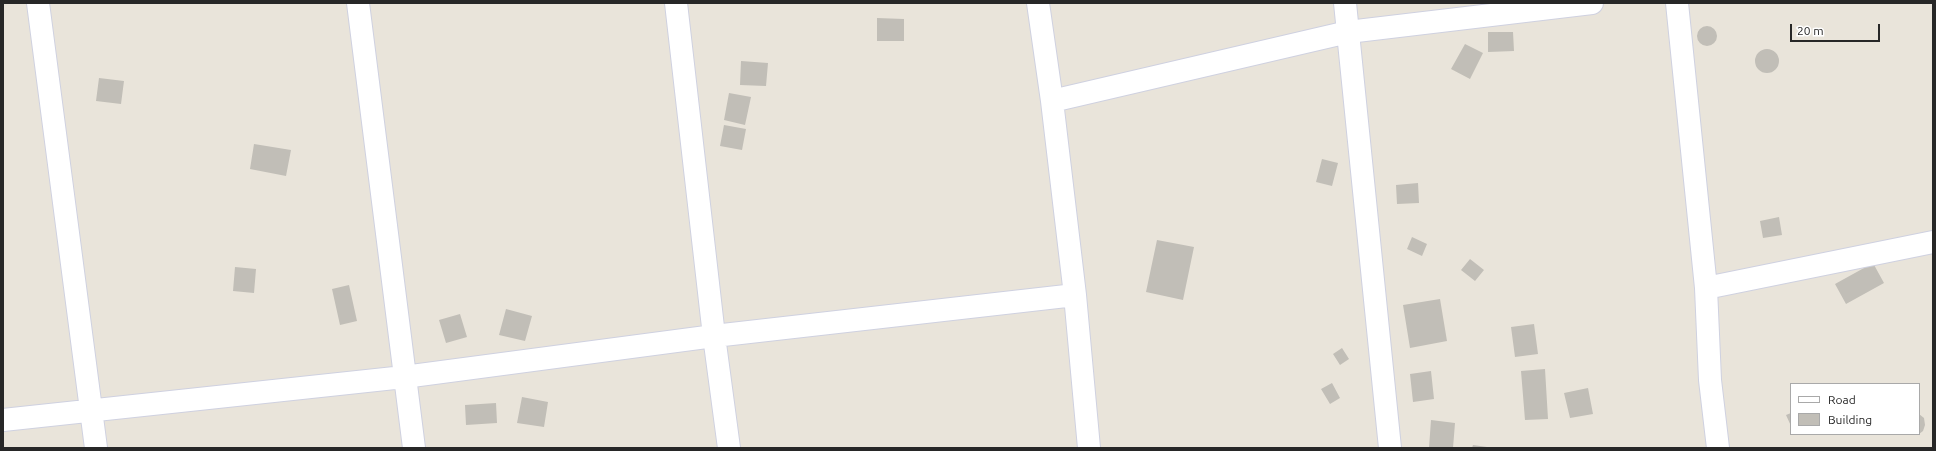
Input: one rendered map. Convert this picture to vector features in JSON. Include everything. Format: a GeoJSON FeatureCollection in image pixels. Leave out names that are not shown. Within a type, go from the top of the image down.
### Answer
{"type":"FeatureCollection","features":[{"type":"Feature","properties":{"kind":"street"},"geometry":{"type":"LineString","coordinates":[[38,3],[96,448]]}},
{"type":"Feature","properties":{"kind":"street"},"geometry":{"type":"LineString","coordinates":[[358,3],[414,448]]}},
{"type":"Feature","properties":{"kind":"street"},"geometry":{"type":"LineString","coordinates":[[676,3],[714,336],[729,448]]}},
{"type":"Feature","properties":{"kind":"street"},"geometry":{"type":"LineString","coordinates":[[1038,3],[1052,101],[1075,295],[1089,448]]}},
{"type":"Feature","properties":{"kind":"street"},"geometry":{"type":"LineString","coordinates":[[1345,3],[1390,448]]}},
{"type":"Feature","properties":{"kind":"street"},"geometry":{"type":"LineString","coordinates":[[1052,101],[1348,32],[1592,3]]}},
{"type":"Feature","properties":{"kind":"street"},"geometry":{"type":"LineString","coordinates":[[1677,3],[1706,288],[1710,380],[1718,448]]}},
{"type":"Feature","properties":{"kind":"street"},"geometry":{"type":"LineString","coordinates":[[1706,288],[1933,242]]}},
{"type":"Feature","properties":{"kind":"street"},"geometry":{"type":"LineString","coordinates":[[3,420],[404,378],[714,336],[1075,295]]}},
{"type":"Feature","properties":{"kind":"building"},"geometry":{"type":"Polygon","coordinates":[[[877,18],[904,19],[904,41],[877,41],[877,18]]]}},
{"type":"Feature","properties":{"kind":"building"},"geometry":{"type":"Polygon","coordinates":[[[1707,26],[1714,29],[1717,36],[1714,43],[1707,46],[1700,43],[1697,36],[1700,29],[1707,26]]]}},
{"type":"Feature","properties":{"kind":"building"},"geometry":{"type":"Polygon","coordinates":[[[1488,32],[1513,32],[1514,51],[1488,52],[1488,32]]]}},
{"type":"Feature","properties":{"kind":"building"},"geometry":{"type":"Polygon","coordinates":[[[1465,44],[1483,53],[1470,79],[1451,69],[1465,44]]]}},
{"type":"Feature","properties":{"kind":"building"},"geometry":{"type":"Polygon","coordinates":[[[1767,49],[1775,53],[1779,61],[1775,69],[1767,73],[1759,69],[1755,61],[1759,53],[1767,49]]]}},
{"type":"Feature","properties":{"kind":"building"},"geometry":{"type":"Polygon","coordinates":[[[741,61],[768,63],[766,86],[740,85],[741,61]]]}},
{"type":"Feature","properties":{"kind":"building"},"geometry":{"type":"Polygon","coordinates":[[[99,78],[124,81],[121,104],[96,101],[99,78]]]}},
{"type":"Feature","properties":{"kind":"building"},"geometry":{"type":"Polygon","coordinates":[[[729,93],[751,97],[745,125],[724,120],[729,93]]]}},
{"type":"Feature","properties":{"kind":"building"},"geometry":{"type":"Polygon","coordinates":[[[724,125],[746,129],[742,150],[720,146],[724,125]]]}},
{"type":"Feature","properties":{"kind":"building"},"geometry":{"type":"Polygon","coordinates":[[[254,144],[291,150],[286,176],[250,169],[254,144]]]}},
{"type":"Feature","properties":{"kind":"building"},"geometry":{"type":"Polygon","coordinates":[[[1322,159],[1338,163],[1332,186],[1316,182],[1322,159]]]}},
{"type":"Feature","properties":{"kind":"building"},"geometry":{"type":"Polygon","coordinates":[[[1418,183],[1419,203],[1397,204],[1396,185],[1418,183]]]}},
{"type":"Feature","properties":{"kind":"building"},"geometry":{"type":"Polygon","coordinates":[[[1779,217],[1782,235],[1763,238],[1760,221],[1779,217]]]}},
{"type":"Feature","properties":{"kind":"building"},"geometry":{"type":"Polygon","coordinates":[[[1412,237],[1427,244],[1422,256],[1407,249],[1412,237]]]}},
{"type":"Feature","properties":{"kind":"building"},"geometry":{"type":"Polygon","coordinates":[[[1157,240],[1194,247],[1183,300],[1146,292],[1157,240]]]}},
{"type":"Feature","properties":{"kind":"building"},"geometry":{"type":"Polygon","coordinates":[[[1470,259],[1484,270],[1475,281],[1461,270],[1470,259]]]}},
{"type":"Feature","properties":{"kind":"building"},"geometry":{"type":"Polygon","coordinates":[[[1873,263],[1884,283],[1846,304],[1835,284],[1873,263]]]}},
{"type":"Feature","properties":{"kind":"building"},"geometry":{"type":"Polygon","coordinates":[[[235,267],[256,269],[254,293],[233,291],[235,267]]]}},
{"type":"Feature","properties":{"kind":"building"},"geometry":{"type":"Polygon","coordinates":[[[349,285],[357,321],[340,325],[332,289],[349,285]]]}},
{"type":"Feature","properties":{"kind":"building"},"geometry":{"type":"Polygon","coordinates":[[[1440,299],[1447,341],[1410,348],[1403,305],[1440,299]]]}},
{"type":"Feature","properties":{"kind":"building"},"geometry":{"type":"Polygon","coordinates":[[[506,309],[532,316],[525,341],[499,335],[506,309]]]}},
{"type":"Feature","properties":{"kind":"building"},"geometry":{"type":"Polygon","coordinates":[[[460,314],[467,337],[446,343],[439,320],[460,314]]]}},
{"type":"Feature","properties":{"kind":"building"},"geometry":{"type":"Polygon","coordinates":[[[1534,324],[1538,354],[1515,357],[1511,327],[1534,324]]]}},
{"type":"Feature","properties":{"kind":"building"},"geometry":{"type":"Polygon","coordinates":[[[1342,348],[1349,359],[1340,365],[1333,354],[1342,348]]]}},
{"type":"Feature","properties":{"kind":"building"},"geometry":{"type":"Polygon","coordinates":[[[1545,369],[1548,419],[1525,420],[1521,371],[1545,369]]]}},
{"type":"Feature","properties":{"kind":"building"},"geometry":{"type":"Polygon","coordinates":[[[1431,371],[1434,399],[1413,402],[1410,374],[1431,371]]]}},
{"type":"Feature","properties":{"kind":"building"},"geometry":{"type":"Polygon","coordinates":[[[1332,383],[1340,398],[1330,404],[1321,389],[1332,383]]]}},
{"type":"Feature","properties":{"kind":"building"},"geometry":{"type":"Polygon","coordinates":[[[1588,388],[1593,414],[1570,418],[1564,393],[1588,388]]]}},
{"type":"Feature","properties":{"kind":"building"},"geometry":{"type":"Polygon","coordinates":[[[522,397],[548,402],[544,427],[517,423],[522,397]]]}},
{"type":"Feature","properties":{"kind":"building"},"geometry":{"type":"Polygon","coordinates":[[[496,403],[497,423],[466,425],[465,405],[496,403]]]}},
{"type":"Feature","properties":{"kind":"building"},"geometry":{"type":"Polygon","coordinates":[[[1790,413],[1790,424],[1786,415],[1790,413]]]}},
{"type":"Feature","properties":{"kind":"building"},"geometry":{"type":"Polygon","coordinates":[[[1920,415],[1924,418],[1925,425],[1923,431],[1920,433],[1920,415]]]}},
{"type":"Feature","properties":{"kind":"building"},"geometry":{"type":"Polygon","coordinates":[[[1431,420],[1455,423],[1453,448],[1429,448],[1431,420]]]}},
{"type":"Feature","properties":{"kind":"building"},"geometry":{"type":"Polygon","coordinates":[[[1473,445],[1487,447],[1487,448],[1472,448],[1473,445]]]}}]}
